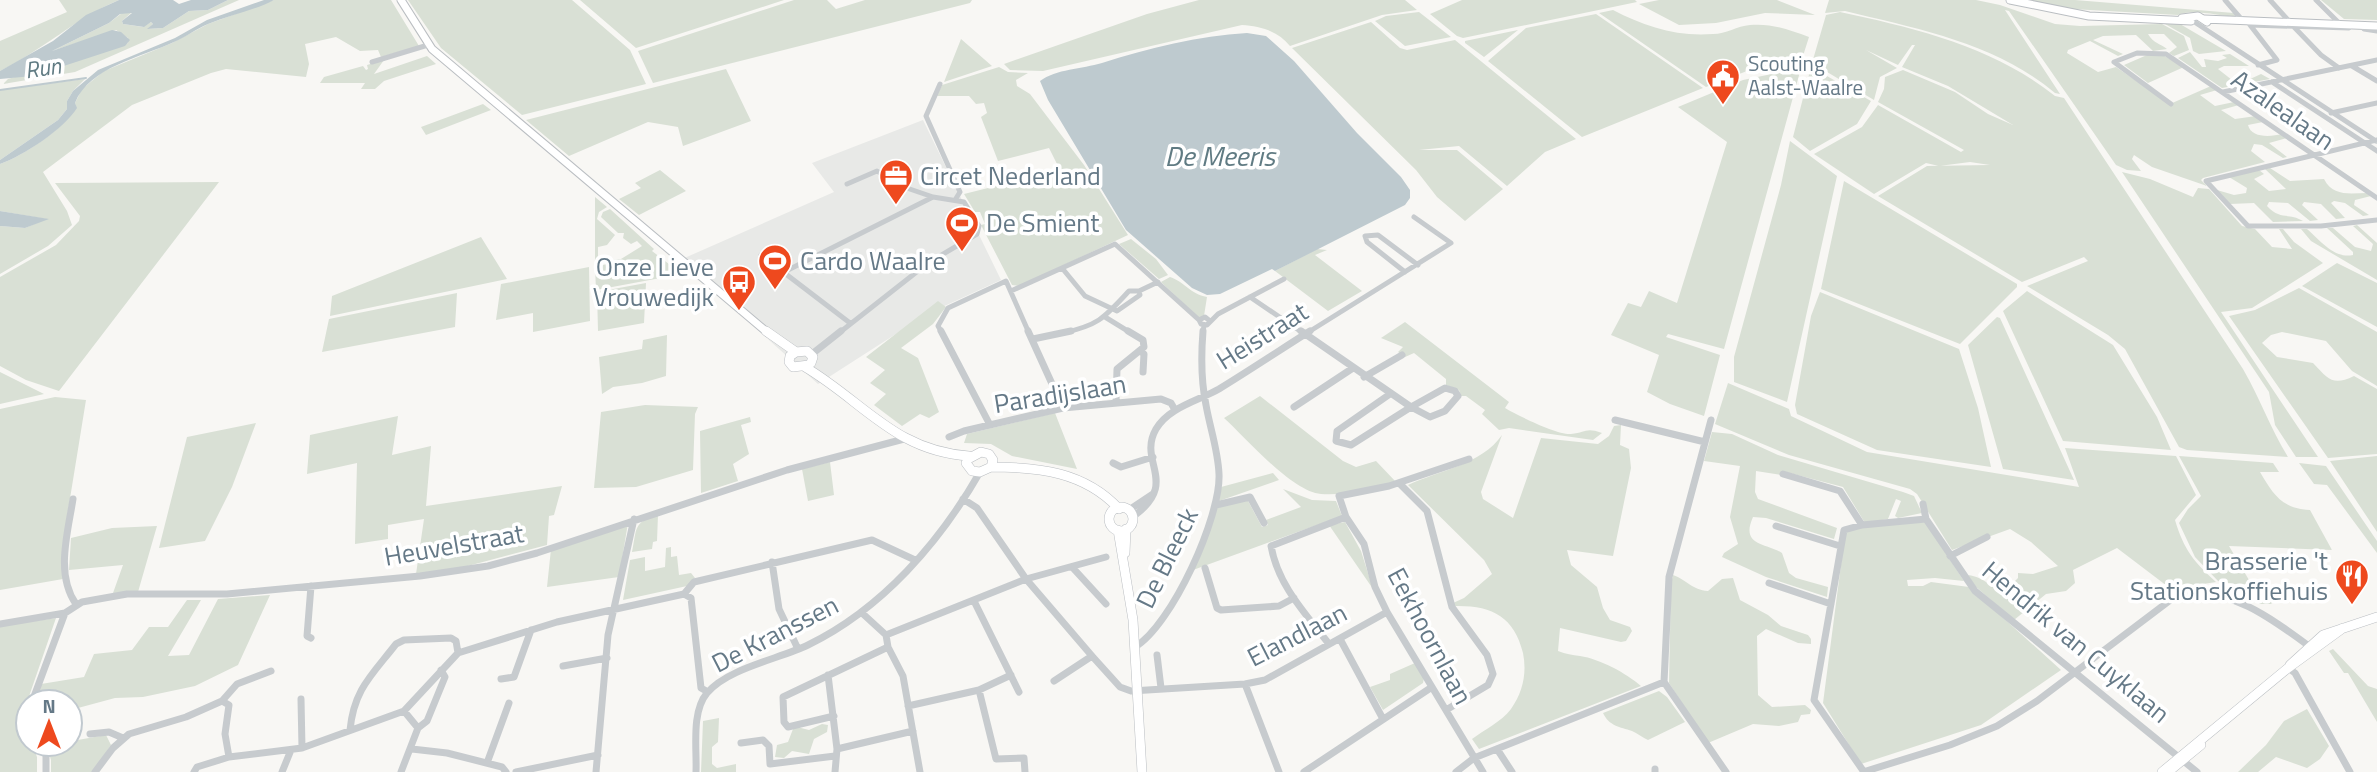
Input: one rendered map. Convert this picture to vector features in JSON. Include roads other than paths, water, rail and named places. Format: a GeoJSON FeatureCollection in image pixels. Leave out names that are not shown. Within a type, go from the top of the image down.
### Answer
{"type":"FeatureCollection","features":[{"type":"Feature","properties":{"kind":"main road"},"geometry":{"type":"LineString","coordinates":[[401,0],[428,45],[793,354],[809,359],[822,375],[904,439],[972,466],[992,463],[1058,472],[1098,491],[1115,510],[1132,513],[1135,522],[1122,530]]}},
{"type":"Feature","properties":{"kind":"main road"},"geometry":{"type":"LineString","coordinates":[[2010,0],[2089,16],[2377,28]]}},
{"type":"Feature","properties":{"kind":"main road"},"geometry":{"type":"LineString","coordinates":[[793,354],[789,362],[793,367],[809,359]]}},
{"type":"Feature","properties":{"kind":"main road"},"geometry":{"type":"LineString","coordinates":[[972,466],[981,452],[989,454],[992,463]]}},
{"type":"Feature","properties":{"kind":"main road"},"geometry":{"type":"LineString","coordinates":[[1115,510],[1108,523],[1122,530]]}},
{"type":"Feature","properties":{"kind":"main road"},"geometry":{"type":"LineString","coordinates":[[1122,530],[1135,647],[1142,772]]}},
{"type":"Feature","properties":{"kind":"main road"},"geometry":{"type":"LineString","coordinates":[[2162,772],[2201,745],[2203,739],[2288,668],[2301,662],[2312,648],[2343,628],[2377,617]]}},
{"type":"Feature","properties":{"kind":"main road"},"geometry":{"type":"LineString","coordinates":[[2168,772],[2180,759]]}},
{"type":"Feature","properties":{"kind":"street"},"geometry":{"type":"LineString","coordinates":[[2225,0],[2277,60],[2258,65]]}},
{"type":"Feature","properties":{"kind":"street"},"geometry":{"type":"LineString","coordinates":[[2270,0],[2288,20]]}},
{"type":"Feature","properties":{"kind":"street"},"geometry":{"type":"LineString","coordinates":[[2316,0],[2340,25]]}},
{"type":"Feature","properties":{"kind":"street"},"geometry":{"type":"LineString","coordinates":[[2264,22],[2262,19],[2317,24]]}},
{"type":"Feature","properties":{"kind":"street"},"geometry":{"type":"LineString","coordinates":[[2198,21],[2216,38],[2374,142],[2377,151]]}},
{"type":"Feature","properties":{"kind":"street"},"geometry":{"type":"LineString","coordinates":[[2247,23],[2377,28]]}},
{"type":"Feature","properties":{"kind":"street"},"geometry":{"type":"LineString","coordinates":[[2294,26],[2321,55],[2339,68]]}},
{"type":"Feature","properties":{"kind":"street"},"geometry":{"type":"LineString","coordinates":[[372,62],[428,45]]}},
{"type":"Feature","properties":{"kind":"street","name":"Azalealaan"},"geometry":{"type":"LineString","coordinates":[[2171,104],[2114,62],[2137,53],[2166,54],[2377,198]]}},
{"type":"Feature","properties":{"kind":"street"},"geometry":{"type":"LineString","coordinates":[[2223,92],[2377,60]]}},
{"type":"Feature","properties":{"kind":"street"},"geometry":{"type":"LineString","coordinates":[[2351,65],[2377,81]]}},
{"type":"Feature","properties":{"kind":"street"},"geometry":{"type":"LineString","coordinates":[[2272,82],[2374,142]]}},
{"type":"Feature","properties":{"kind":"street"},"geometry":{"type":"LineString","coordinates":[[940,84],[926,116],[960,192],[955,200]]}},
{"type":"Feature","properties":{"kind":"street"},"geometry":{"type":"LineString","coordinates":[[2331,113],[2377,103]]}},
{"type":"Feature","properties":{"kind":"street"},"geometry":{"type":"LineString","coordinates":[[2374,142],[2206,179],[2248,226],[2321,226],[2377,220]]}},
{"type":"Feature","properties":{"kind":"street"},"geometry":{"type":"LineString","coordinates":[[809,359],[849,323],[928,264],[977,234],[979,226],[968,206],[901,186],[877,171],[847,184]]}},
{"type":"Feature","properties":{"kind":"street"},"geometry":{"type":"LineString","coordinates":[[784,272],[933,197]]}},
{"type":"Feature","properties":{"kind":"street","name":"Heistraat"},"geometry":{"type":"LineString","coordinates":[[1132,513],[1150,503],[1158,482],[1150,443],[1153,432],[1175,410],[1204,394],[1213,393],[1451,243],[1414,216]]}},
{"type":"Feature","properties":{"kind":"street"},"geometry":{"type":"LineString","coordinates":[[1405,272],[1367,242],[1365,236],[1378,235],[1418,265]]}},
{"type":"Feature","properties":{"kind":"street"},"geometry":{"type":"LineString","coordinates":[[1011,291],[1115,244],[1201,323],[1210,321],[1284,279]]}},
{"type":"Feature","properties":{"kind":"street"},"geometry":{"type":"LineString","coordinates":[[761,255],[849,323]]}},
{"type":"Feature","properties":{"kind":"street"},"geometry":{"type":"LineString","coordinates":[[1062,268],[1085,296],[1117,311],[1140,295],[1139,291],[1158,282]]}},
{"type":"Feature","properties":{"kind":"street"},"geometry":{"type":"LineString","coordinates":[[990,425],[938,326],[948,308],[1006,281],[1063,408]]}},
{"type":"Feature","properties":{"kind":"street"},"geometry":{"type":"LineString","coordinates":[[1250,297],[1364,377],[1412,407],[1433,417],[1457,400],[1458,396],[1455,391],[1444,388],[1412,407],[1351,445],[1336,441],[1337,431],[1390,394]]}},
{"type":"Feature","properties":{"kind":"street"},"geometry":{"type":"LineString","coordinates":[[1033,340],[1090,327],[1113,309]]}},
{"type":"Feature","properties":{"kind":"street"},"geometry":{"type":"LineString","coordinates":[[1105,317],[1143,340],[1144,347],[1117,369],[1116,402]]}},
{"type":"Feature","properties":{"kind":"street","name":"De Bleeck"},"geometry":{"type":"LineString","coordinates":[[1135,647],[1141,646],[1152,634],[1174,603],[1207,532],[1216,505],[1218,468],[1204,394],[1200,358],[1201,323]]}},
{"type":"Feature","properties":{"kind":"street"},"geometry":{"type":"LineString","coordinates":[[1139,351],[1144,354],[1143,372]]}},
{"type":"Feature","properties":{"kind":"street"},"geometry":{"type":"LineString","coordinates":[[1364,377],[1402,355]]}},
{"type":"Feature","properties":{"kind":"street"},"geometry":{"type":"LineString","coordinates":[[1294,407],[1353,368]]}},
{"type":"Feature","properties":{"kind":"street","name":"Paradijslaan"},"geometry":{"type":"LineString","coordinates":[[949,437],[1063,408],[1161,398],[1175,410]]}},
{"type":"Feature","properties":{"kind":"street"},"geometry":{"type":"LineString","coordinates":[[1615,420],[1705,442]]}},
{"type":"Feature","properties":{"kind":"street"},"geometry":{"type":"LineString","coordinates":[[1711,421],[1669,577],[1664,682],[1726,772]]}},
{"type":"Feature","properties":{"kind":"street","name":"Heuvelstraat"},"geometry":{"type":"LineString","coordinates":[[0,624],[65,613],[76,604],[127,594],[227,594],[420,576],[488,566],[537,553],[787,470],[904,439]]}},
{"type":"Feature","properties":{"kind":"street"},"geometry":{"type":"LineString","coordinates":[[1113,463],[1121,467],[1153,457]]}},
{"type":"Feature","properties":{"kind":"street"},"geometry":{"type":"LineString","coordinates":[[1329,644],[1282,578],[1271,546],[1346,517],[1339,496],[1399,483],[1469,459]]}},
{"type":"Feature","properties":{"kind":"street","name":"De Kranssen"},"geometry":{"type":"LineString","coordinates":[[696,772],[699,714],[708,692],[732,677],[830,634],[862,612],[915,560],[963,499],[969,487],[972,466]]}},
{"type":"Feature","properties":{"kind":"street"},"geometry":{"type":"LineString","coordinates":[[1783,474],[1836,488],[1862,525]]}},
{"type":"Feature","properties":{"kind":"street"},"geometry":{"type":"LineString","coordinates":[[1399,483],[1427,511],[1452,607],[1487,655],[1493,674],[1488,685],[1446,710]]}},
{"type":"Feature","properties":{"kind":"street"},"geometry":{"type":"LineString","coordinates":[[1216,505],[1250,497],[1264,523]]}},
{"type":"Feature","properties":{"kind":"street"},"geometry":{"type":"LineString","coordinates":[[73,499],[65,572],[68,593],[76,604]]}},
{"type":"Feature","properties":{"kind":"street"},"geometry":{"type":"LineString","coordinates":[[963,499],[977,508],[1026,579],[1120,687],[1138,690]]}},
{"type":"Feature","properties":{"kind":"street"},"geometry":{"type":"LineString","coordinates":[[1923,504],[1926,519],[1950,556]]}},
{"type":"Feature","properties":{"kind":"street","name":"Eekhoornlaan"},"geometry":{"type":"LineString","coordinates":[[1346,517],[1364,544],[1375,587],[1387,612],[1483,772]]}},
{"type":"Feature","properties":{"kind":"street"},"geometry":{"type":"LineString","coordinates":[[596,772],[608,635],[634,519]]}},
{"type":"Feature","properties":{"kind":"street"},"geometry":{"type":"LineString","coordinates":[[1926,519],[1862,525],[1844,530],[1840,546],[1814,700],[1863,772],[1997,726],[2074,673],[2172,596],[2190,590],[2209,590],[2225,594],[2258,611],[2312,648]]}},
{"type":"Feature","properties":{"kind":"street"},"geometry":{"type":"LineString","coordinates":[[1776,526],[1840,546]]}},
{"type":"Feature","properties":{"kind":"street","name":"Hendrik van Cuyklaan"},"geometry":{"type":"LineString","coordinates":[[1987,537],[1950,556],[1975,591],[2197,772]]}},
{"type":"Feature","properties":{"kind":"street"},"geometry":{"type":"LineString","coordinates":[[195,769],[229,757],[302,748],[379,721],[404,711],[458,653],[615,608],[684,594],[694,582],[872,540],[915,560]]}},
{"type":"Feature","properties":{"kind":"street"},"geometry":{"type":"LineString","coordinates":[[887,635],[1026,579],[1106,557]]}},
{"type":"Feature","properties":{"kind":"street"},"geometry":{"type":"LineString","coordinates":[[772,562],[779,609],[798,649]]}},
{"type":"Feature","properties":{"kind":"street"},"geometry":{"type":"LineString","coordinates":[[1072,567],[1106,604]]}},
{"type":"Feature","properties":{"kind":"street"},"geometry":{"type":"LineString","coordinates":[[1205,568],[1217,608],[1221,610],[1279,606],[1294,598]]}},
{"type":"Feature","properties":{"kind":"street"},"geometry":{"type":"LineString","coordinates":[[1769,583],[1831,604]]}},
{"type":"Feature","properties":{"kind":"street"},"geometry":{"type":"LineString","coordinates":[[311,586],[307,636],[311,638]]}},
{"type":"Feature","properties":{"kind":"street"},"geometry":{"type":"LineString","coordinates":[[684,594],[691,598],[701,688],[708,692]]}},
{"type":"Feature","properties":{"kind":"street"},"geometry":{"type":"LineString","coordinates":[[974,601],[1019,692]]}},
{"type":"Feature","properties":{"kind":"street"},"geometry":{"type":"LineString","coordinates":[[862,612],[887,635],[888,647],[903,676],[920,772]]}},
{"type":"Feature","properties":{"kind":"street","name":"Elandlaan"},"geometry":{"type":"LineString","coordinates":[[1138,690],[1245,684],[1265,680],[1387,612]]}},
{"type":"Feature","properties":{"kind":"street"},"geometry":{"type":"LineString","coordinates":[[37,688],[65,613]]}},
{"type":"Feature","properties":{"kind":"street"},"geometry":{"type":"LineString","coordinates":[[501,679],[513,677],[531,630]]}},
{"type":"Feature","properties":{"kind":"street"},"geometry":{"type":"LineString","coordinates":[[350,730],[352,707],[357,695],[396,644],[404,640],[451,638],[456,641],[458,653]]}},
{"type":"Feature","properties":{"kind":"street"},"geometry":{"type":"LineString","coordinates":[[1340,639],[1383,719]]}},
{"type":"Feature","properties":{"kind":"street"},"geometry":{"type":"LineString","coordinates":[[834,716],[788,727],[784,722],[783,697],[888,647]]}},
{"type":"Feature","properties":{"kind":"street"},"geometry":{"type":"LineString","coordinates":[[1157,655],[1161,688]]}},
{"type":"Feature","properties":{"kind":"street"},"geometry":{"type":"LineString","coordinates":[[1054,681],[1092,656]]}},
{"type":"Feature","properties":{"kind":"street"},"geometry":{"type":"LineString","coordinates":[[562,666],[607,658]]}},
{"type":"Feature","properties":{"kind":"street"},"geometry":{"type":"LineString","coordinates":[[2288,668],[2295,673],[2350,772]]}},
{"type":"Feature","properties":{"kind":"street"},"geometry":{"type":"LineString","coordinates":[[401,772],[418,728],[427,721],[441,691],[445,677],[440,670]]}},
{"type":"Feature","properties":{"kind":"street"},"geometry":{"type":"LineString","coordinates":[[95,772],[97,766],[123,738],[186,717],[222,701],[237,684],[271,671]]}},
{"type":"Feature","properties":{"kind":"street"},"geometry":{"type":"LineString","coordinates":[[828,675],[834,716],[835,772]]}},
{"type":"Feature","properties":{"kind":"street"},"geometry":{"type":"LineString","coordinates":[[908,706],[979,690],[1011,676]]}},
{"type":"Feature","properties":{"kind":"street"},"geometry":{"type":"LineString","coordinates":[[1456,772],[1474,758],[1664,682]]}},
{"type":"Feature","properties":{"kind":"street"},"geometry":{"type":"LineString","coordinates":[[1245,684],[1279,772]]}},
{"type":"Feature","properties":{"kind":"street"},"geometry":{"type":"LineString","coordinates":[[1304,772],[1432,687]]}},
{"type":"Feature","properties":{"kind":"street"},"geometry":{"type":"LineString","coordinates":[[979,690],[996,759],[1024,758],[1025,772]]}},
{"type":"Feature","properties":{"kind":"street"},"geometry":{"type":"LineString","coordinates":[[302,699],[302,748]]}},
{"type":"Feature","properties":{"kind":"street"},"geometry":{"type":"LineString","coordinates":[[222,701],[229,705],[225,734],[229,757]]}},
{"type":"Feature","properties":{"kind":"street"},"geometry":{"type":"LineString","coordinates":[[487,763],[509,703]]}},
{"type":"Feature","properties":{"kind":"street"},"geometry":{"type":"LineString","coordinates":[[404,711],[418,728]]}},
{"type":"Feature","properties":{"kind":"street"},"geometry":{"type":"LineString","coordinates":[[741,743],[763,740],[769,746],[769,768],[913,731]]}},
{"type":"Feature","properties":{"kind":"street"},"geometry":{"type":"LineString","coordinates":[[90,734],[109,732],[123,738]]}},
{"type":"Feature","properties":{"kind":"street"},"geometry":{"type":"LineString","coordinates":[[412,749],[447,752],[502,767],[506,772]]}},
{"type":"Feature","properties":{"kind":"street"},"geometry":{"type":"LineString","coordinates":[[1497,749],[1512,772]]}},
{"type":"Feature","properties":{"kind":"street"},"geometry":{"type":"LineString","coordinates":[[282,772],[291,750]]}},
{"type":"Feature","properties":{"kind":"street"},"geometry":{"type":"LineString","coordinates":[[516,772],[598,755]]}},
{"type":"Feature","properties":{"kind":"water"},"geometry":{"type":"Polygon","coordinates":[[[119,0],[173,0],[179,4],[191,0],[228,0],[208,10],[189,11],[163,28],[147,29],[153,24],[151,22],[144,27],[123,24],[122,21],[132,13],[120,14],[109,23],[52,51],[112,30],[121,32],[130,40],[125,46],[33,76],[0,79],[0,71],[53,41],[86,15],[119,0]]]}},
{"type":"Feature","properties":{"kind":"water"},"geometry":{"type":"Polygon","coordinates":[[[264,0],[274,0],[208,24],[104,72],[82,91],[75,103],[77,108],[53,133],[0,164],[0,160],[58,120],[67,109],[67,101],[73,91],[98,70],[175,38],[207,20],[264,0]]]}},
{"type":"Feature","properties":{"kind":"water","name":"De Meeris"},"geometry":{"type":"Polygon","coordinates":[[[1247,33],[1266,36],[1294,61],[1357,133],[1401,177],[1410,190],[1410,198],[1405,205],[1275,271],[1272,269],[1220,294],[1207,295],[1192,288],[1126,230],[1048,100],[1040,81],[1061,72],[1155,48],[1247,33]]]}},
{"type":"Feature","properties":{"kind":"water"},"geometry":{"type":"Polygon","coordinates":[[[0,211],[49,219],[25,228],[0,226],[0,211]]]}},
{"type":"Feature","properties":{"kind":"waterway","name":"Run"},"geometry":{"type":"LineString","coordinates":[[0,90],[86,78]]}},
{"type":"Feature","properties":{"kind":"place","name":"Scouting Aalst-Waalre"},"geometry":{"type":"Point","coordinates":[1723,106]}},
{"type":"Feature","properties":{"kind":"place","name":"Circet Nederland"},"geometry":{"type":"Point","coordinates":[896,206]}},
{"type":"Feature","properties":{"kind":"place","name":"De Smient"},"geometry":{"type":"Point","coordinates":[962,253]}},
{"type":"Feature","properties":{"kind":"place","name":"Cardo Waalre"},"geometry":{"type":"Point","coordinates":[775,291]}},
{"type":"Feature","properties":{"kind":"place","name":"Onze Lieve Vrouwedijk"},"geometry":{"type":"Point","coordinates":[739,312]}},
{"type":"Feature","properties":{"kind":"place","name":"Brasserie 't Stationskoffiehuis"},"geometry":{"type":"Point","coordinates":[2352,606]}}]}
